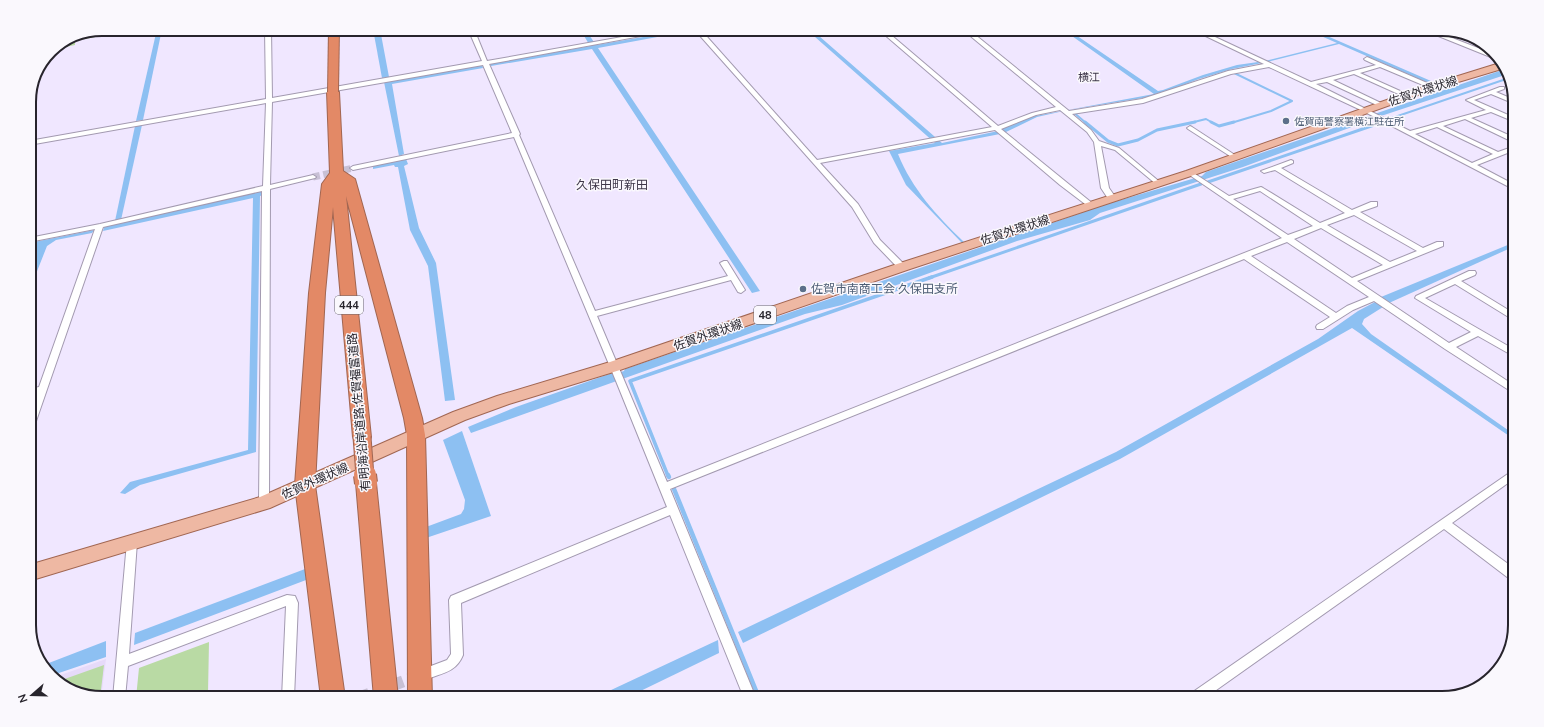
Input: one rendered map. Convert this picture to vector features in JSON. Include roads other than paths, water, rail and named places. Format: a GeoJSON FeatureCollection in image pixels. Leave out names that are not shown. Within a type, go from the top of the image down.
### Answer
{"type":"FeatureCollection","features":[{"type":"Feature","properties":{"kind":"highway","name":"有明海沿岸道路;佐賀福富道路"},"geometry":{"type":"LineString","coordinates":[[334,36],[333,92],[337,173],[385,691]]}},
{"type":"Feature","properties":{"kind":"highway"},"geometry":{"type":"LineString","coordinates":[[331,691],[305,485],[317,293],[329,184],[337,173],[348,180],[413,418],[416,435],[420,691]]}},
{"type":"Feature","properties":{"kind":"main road","name":"佐賀外環状線"},"geometry":{"type":"LineString","coordinates":[[36,571],[264,503],[459,416],[503,400],[616,368],[902,267],[1158,183],[1196,177],[1234,157],[1366,111],[1380,111],[1407,96],[1498,67]]}},
{"type":"Feature","properties":{"kind":"street"},"geometry":{"type":"LineString","coordinates":[[264,503],[266,189],[269,100],[268,36]]}},
{"type":"Feature","properties":{"kind":"street"},"geometry":{"type":"LineString","coordinates":[[474,36],[616,368],[747,691]]}},
{"type":"Feature","properties":{"kind":"street"},"geometry":{"type":"LineString","coordinates":[[36,142],[269,100],[487,64],[636,36]]}},
{"type":"Feature","properties":{"kind":"street"},"geometry":{"type":"LineString","coordinates":[[702,36],[855,206],[877,241],[902,267]]}},
{"type":"Feature","properties":{"kind":"street"},"geometry":{"type":"LineString","coordinates":[[889,36],[1000,130],[1023,152],[1089,206]]}},
{"type":"Feature","properties":{"kind":"street"},"geometry":{"type":"LineString","coordinates":[[974,36],[1069,111],[1089,131],[1097,142],[1105,188],[1112,198]]}},
{"type":"Feature","properties":{"kind":"street"},"geometry":{"type":"LineString","coordinates":[[1209,36],[1366,111]]}},
{"type":"Feature","properties":{"kind":"street"},"geometry":{"type":"LineString","coordinates":[[1442,36],[1488,54]]}},
{"type":"Feature","properties":{"kind":"street"},"geometry":{"type":"LineString","coordinates":[[1367,59],[1432,87]]}},
{"type":"Feature","properties":{"kind":"street"},"geometry":{"type":"LineString","coordinates":[[816,162],[1000,130],[1034,114],[1069,111],[1151,99],[1232,72],[1266,63]]}},
{"type":"Feature","properties":{"kind":"street"},"geometry":{"type":"LineString","coordinates":[[1311,84],[1381,64]]}},
{"type":"Feature","properties":{"kind":"street"},"geometry":{"type":"LineString","coordinates":[[1354,72],[1407,96]]}},
{"type":"Feature","properties":{"kind":"street"},"geometry":{"type":"LineString","coordinates":[[1326,79],[1380,111],[1410,133],[1508,184]]}},
{"type":"Feature","properties":{"kind":"street"},"geometry":{"type":"LineString","coordinates":[[1502,88],[1469,100],[1508,117]]}},
{"type":"Feature","properties":{"kind":"street"},"geometry":{"type":"LineString","coordinates":[[1490,92],[1508,99]]}},
{"type":"Feature","properties":{"kind":"street"},"geometry":{"type":"LineString","coordinates":[[1410,133],[1491,110]]}},
{"type":"Feature","properties":{"kind":"street"},"geometry":{"type":"LineString","coordinates":[[1465,117],[1508,138]]}},
{"type":"Feature","properties":{"kind":"street"},"geometry":{"type":"LineString","coordinates":[[1437,125],[1499,155]]}},
{"type":"Feature","properties":{"kind":"street"},"geometry":{"type":"LineString","coordinates":[[1190,128],[1234,157]]}},
{"type":"Feature","properties":{"kind":"street"},"geometry":{"type":"LineString","coordinates":[[353,168],[517,134]]}},
{"type":"Feature","properties":{"kind":"street"},"geometry":{"type":"LineString","coordinates":[[1097,142],[1118,149],[1158,183]]}},
{"type":"Feature","properties":{"kind":"street"},"geometry":{"type":"LineString","coordinates":[[1472,165],[1508,151]]}},
{"type":"Feature","properties":{"kind":"street"},"geometry":{"type":"LineString","coordinates":[[1264,171],[1291,162]]}},
{"type":"Feature","properties":{"kind":"street"},"geometry":{"type":"LineString","coordinates":[[1275,168],[1423,251]]}},
{"type":"Feature","properties":{"kind":"street"},"geometry":{"type":"LineString","coordinates":[[36,239],[100,226],[313,177]]}},
{"type":"Feature","properties":{"kind":"street"},"geometry":{"type":"LineString","coordinates":[[1196,177],[1508,386]]}},
{"type":"Feature","properties":{"kind":"street"},"geometry":{"type":"LineString","coordinates":[[1228,198],[1262,189],[1320,226],[1389,265]]}},
{"type":"Feature","properties":{"kind":"street"},"geometry":{"type":"LineString","coordinates":[[665,487],[1374,204]]}},
{"type":"Feature","properties":{"kind":"street"},"geometry":{"type":"LineString","coordinates":[[36,407],[100,226]]}},
{"type":"Feature","properties":{"kind":"street"},"geometry":{"type":"LineString","coordinates":[[1351,281],[1440,244]]}},
{"type":"Feature","properties":{"kind":"street"},"geometry":{"type":"LineString","coordinates":[[1244,256],[1336,317]]}},
{"type":"Feature","properties":{"kind":"street"},"geometry":{"type":"LineString","coordinates":[[724,263],[741,290]]}},
{"type":"Feature","properties":{"kind":"street"},"geometry":{"type":"LineString","coordinates":[[1472,273],[1419,298],[1508,350]]}},
{"type":"Feature","properties":{"kind":"street"},"geometry":{"type":"LineString","coordinates":[[593,314],[733,277]]}},
{"type":"Feature","properties":{"kind":"street"},"geometry":{"type":"LineString","coordinates":[[1455,281],[1508,314]]}},
{"type":"Feature","properties":{"kind":"street"},"geometry":{"type":"LineString","coordinates":[[1320,327],[1350,308],[1375,298]]}},
{"type":"Feature","properties":{"kind":"street"},"geometry":{"type":"LineString","coordinates":[[1448,347],[1477,333]]}},
{"type":"Feature","properties":{"kind":"street"},"geometry":{"type":"LineString","coordinates":[[36,390],[42,389]]}},
{"type":"Feature","properties":{"kind":"street"},"geometry":{"type":"LineString","coordinates":[[1204,691],[1508,478]]}},
{"type":"Feature","properties":{"kind":"street"},"geometry":{"type":"LineString","coordinates":[[427,673],[451,664],[457,655],[455,600],[674,509]]}},
{"type":"Feature","properties":{"kind":"street"},"geometry":{"type":"LineString","coordinates":[[1444,523],[1508,571]]}},
{"type":"Feature","properties":{"kind":"street"},"geometry":{"type":"LineString","coordinates":[[120,691],[132,542]]}},
{"type":"Feature","properties":{"kind":"street"},"geometry":{"type":"LineString","coordinates":[[122,662],[287,600],[291,600],[288,691]]}},
{"type":"Feature","properties":{"kind":"water"},"geometry":{"type":"Polygon","coordinates":[[[155,36],[161,36],[143,120],[136,121],[155,36]]]}},
{"type":"Feature","properties":{"kind":"water"},"geometry":{"type":"Polygon","coordinates":[[[374,36],[381,36],[389,77],[382,78],[374,36]]]}},
{"type":"Feature","properties":{"kind":"water"},"geometry":{"type":"Polygon","coordinates":[[[584,36],[590,36],[596,45],[649,36],[663,36],[598,48],[760,291],[752,293],[592,49],[491,66],[490,64],[590,46],[584,36]]]}},
{"type":"Feature","properties":{"kind":"water"},"geometry":{"type":"Polygon","coordinates":[[[814,36],[819,36],[942,143],[1002,130],[1002,128],[1035,116],[1154,94],[1072,36],[1077,36],[1158,91],[1237,65],[1265,61],[1337,43],[1321,36],[1327,36],[1431,81],[1426,82],[1339,44],[1232,69],[1199,79],[1157,95],[1068,110],[1037,117],[1006,132],[999,132],[1000,134],[898,154],[910,179],[935,212],[964,242],[962,243],[906,185],[889,151],[935,143],[814,36]]]}},
{"type":"Feature","properties":{"kind":"water"},"geometry":{"type":"Polygon","coordinates":[[[482,65],[483,68],[392,84],[404,154],[399,156],[384,82],[482,65]]]}},
{"type":"Feature","properties":{"kind":"water"},"geometry":{"type":"Polygon","coordinates":[[[1500,71],[1503,76],[1374,117],[1360,124],[1243,167],[1100,213],[1090,220],[1017,241],[842,305],[805,314],[471,433],[468,427],[516,407],[612,373],[615,374],[624,371],[625,369],[1107,204],[1202,176],[1206,172],[1500,71]]]}},
{"type":"Feature","properties":{"kind":"water"},"geometry":{"type":"Polygon","coordinates":[[[142,125],[121,220],[115,221],[135,126],[142,125]]]}},
{"type":"Feature","properties":{"kind":"water"},"geometry":{"type":"Polygon","coordinates":[[[406,159],[408,164],[404,166],[419,228],[436,263],[455,400],[445,401],[428,266],[410,230],[398,167],[395,167],[394,165],[373,169],[373,166],[406,159]]]}},
{"type":"Feature","properties":{"kind":"water"},"geometry":{"type":"Polygon","coordinates":[[[263,191],[263,195],[260,196],[256,452],[140,485],[125,494],[120,493],[130,482],[248,450],[253,198],[103,231],[104,227],[263,191]]]}},
{"type":"Feature","properties":{"kind":"water"},"geometry":{"type":"Polygon","coordinates":[[[94,230],[92,233],[56,240],[47,246],[36,274],[36,242],[94,230]]]}},
{"type":"Feature","properties":{"kind":"water"},"geometry":{"type":"Polygon","coordinates":[[[1508,245],[1508,249],[1389,303],[1381,297],[1508,245]]]}},
{"type":"Feature","properties":{"kind":"water"},"geometry":{"type":"Polygon","coordinates":[[[1375,302],[1383,307],[1364,319],[1362,324],[1371,334],[1508,430],[1508,435],[1352,328],[1120,459],[743,643],[738,632],[1116,452],[1318,339],[1358,311],[1375,302]]]}},
{"type":"Feature","properties":{"kind":"water"},"geometry":{"type":"Polygon","coordinates":[[[462,431],[491,516],[426,538],[426,527],[461,514],[464,509],[465,500],[443,440],[462,431]]]}},
{"type":"Feature","properties":{"kind":"water"},"geometry":{"type":"Polygon","coordinates":[[[305,569],[306,580],[134,645],[135,633],[305,569]]]}},
{"type":"Feature","properties":{"kind":"water"},"geometry":{"type":"Polygon","coordinates":[[[718,640],[719,653],[640,691],[609,691],[718,640]]]}},
{"type":"Feature","properties":{"kind":"water"},"geometry":{"type":"Polygon","coordinates":[[[106,641],[106,657],[57,674],[48,663],[106,641]]]}},
{"type":"Feature","properties":{"kind":"waterway"},"geometry":{"type":"LineString","coordinates":[[1228,70],[1292,101],[1271,111],[1231,123]]}},
{"type":"Feature","properties":{"kind":"waterway"},"geometry":{"type":"LineString","coordinates":[[1389,119],[1504,80]]}},
{"type":"Feature","properties":{"kind":"waterway"},"geometry":{"type":"LineString","coordinates":[[1072,111],[1086,123]]}},
{"type":"Feature","properties":{"kind":"waterway"},"geometry":{"type":"LineString","coordinates":[[1190,123],[1206,119],[1213,123]]}},
{"type":"Feature","properties":{"kind":"waterway"},"geometry":{"type":"LineString","coordinates":[[1085,122],[1108,141],[1118,145],[1138,140],[1157,130],[1195,122]]}},
{"type":"Feature","properties":{"kind":"waterway"},"geometry":{"type":"LineString","coordinates":[[1213,123],[1219,126],[1234,122]]}},
{"type":"Feature","properties":{"kind":"waterway"},"geometry":{"type":"LineString","coordinates":[[1208,182],[1383,122],[1381,123]]}},
{"type":"Feature","properties":{"kind":"waterway"},"geometry":{"type":"LineString","coordinates":[[929,278],[1201,184]]}},
{"type":"Feature","properties":{"kind":"waterway"},"geometry":{"type":"LineString","coordinates":[[668,476],[630,381],[932,277]]}},
{"type":"Feature","properties":{"kind":"waterway"},"geometry":{"type":"LineString","coordinates":[[674,489],[756,691]]}},
{"type":"Feature","properties":{"kind":"tunnel"},"geometry":{"type":"LineString","coordinates":[[313,177],[353,168]]}},
{"type":"Feature","properties":{"kind":"tunnel"},"geometry":{"type":"LineString","coordinates":[[377,691],[418,676]]}},
{"type":"Feature","properties":{"kind":"place","name":"佐賀南警察署横江駐在所"},"geometry":{"type":"Point","coordinates":[1286,121]}},
{"type":"Feature","properties":{"kind":"place","name":"佐賀市南商工会 久保田支所"},"geometry":{"type":"Point","coordinates":[803,289]}},
{"type":"Feature","properties":{"kind":"district","name":"横江"},"geometry":{"type":"Point","coordinates":[1089,77]}},
{"type":"Feature","properties":{"kind":"district","name":"久保田町新田"},"geometry":{"type":"Point","coordinates":[612,185]}}]}
